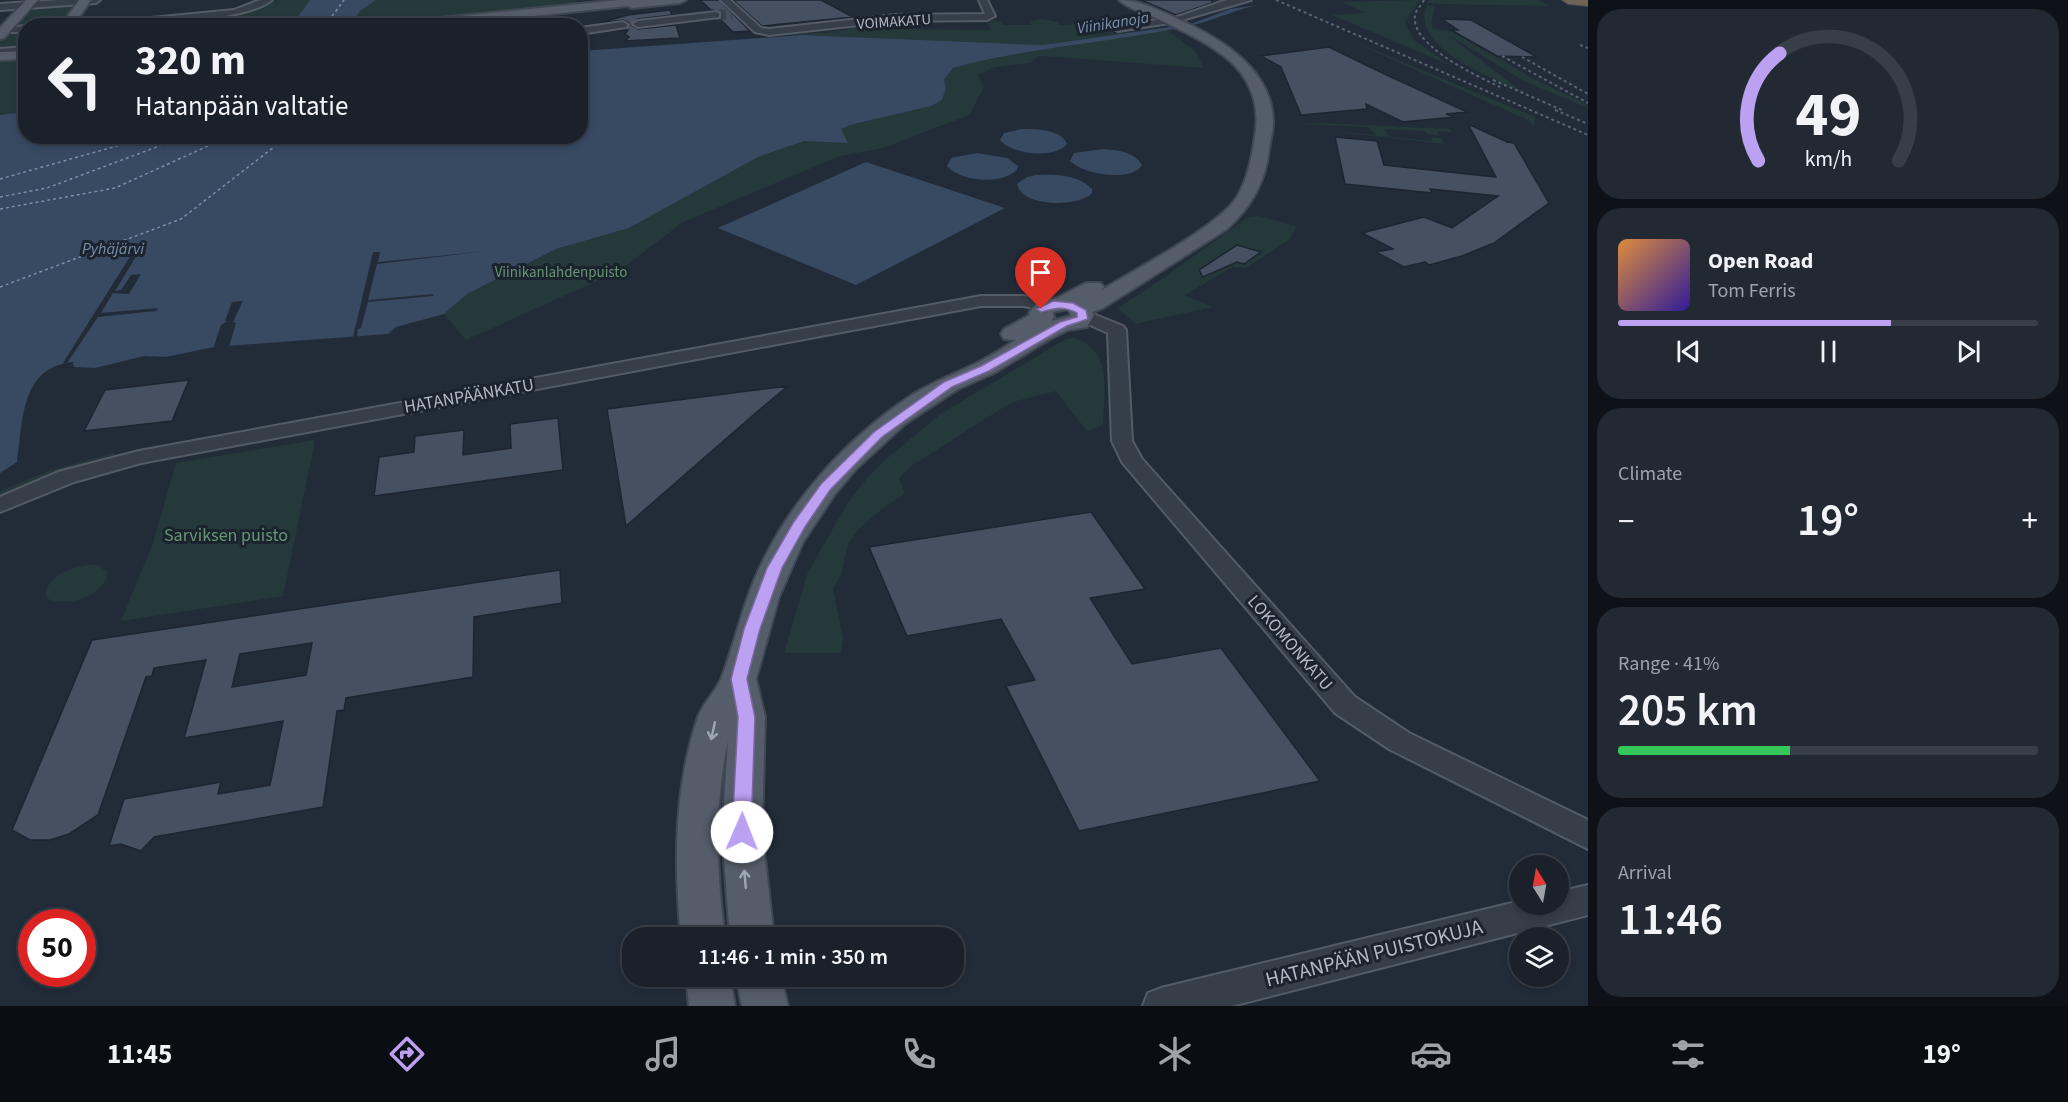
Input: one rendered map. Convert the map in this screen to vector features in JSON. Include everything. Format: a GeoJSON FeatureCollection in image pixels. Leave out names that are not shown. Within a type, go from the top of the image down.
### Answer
{"type":"FeatureCollection","features":[{"type":"Feature","properties":{"kind":"highway"},"geometry":{"type":"LineString","coordinates":[[1568,0],[1588,2]]}},
{"type":"Feature","properties":{"kind":"main road"},"geometry":{"type":"LineString","coordinates":[[74,18],[89,0]]}},
{"type":"Feature","properties":{"kind":"main road"},"geometry":{"type":"LineString","coordinates":[[476,18],[652,0]]}},
{"type":"Feature","properties":{"kind":"main road"},"geometry":{"type":"LineString","coordinates":[[518,18],[680,0]]}},
{"type":"Feature","properties":{"kind":"main road"},"geometry":{"type":"LineString","coordinates":[[702,927],[698,842],[703,781],[716,715],[739,679],[752,629],[775,568],[798,526],[826,487],[878,435],[948,385],[985,368],[1061,314],[1095,303],[1193,242],[1236,212],[1249,195],[1263,147],[1267,115],[1256,84],[1244,67],[1213,42],[1181,22],[1125,0]]}},
{"type":"Feature","properties":{"kind":"main road"},"geometry":{"type":"LineString","coordinates":[[2,33],[29,3]]}},
{"type":"Feature","properties":{"kind":"main road"},"geometry":{"type":"LineString","coordinates":[[0,54],[18,55]]}},
{"type":"Feature","properties":{"kind":"main road"},"geometry":{"type":"LineString","coordinates":[[739,679],[747,717],[742,832],[751,927]]}},
{"type":"Feature","properties":{"kind":"main road"},"geometry":{"type":"LineString","coordinates":[[709,987],[712,1006]]}},
{"type":"Feature","properties":{"kind":"main road"},"geometry":{"type":"LineString","coordinates":[[761,987],[765,1006]]}},
{"type":"Feature","properties":{"kind":"street"},"geometry":{"type":"LineString","coordinates":[[0,7],[89,0]]}},
{"type":"Feature","properties":{"kind":"street"},"geometry":{"type":"LineString","coordinates":[[226,18],[268,0]]}},
{"type":"Feature","properties":{"kind":"street","name":"VOIMAKATU"},"geometry":{"type":"LineString","coordinates":[[725,0],[736,13],[758,30],[781,32],[895,18],[987,17],[990,16],[983,0]]}},
{"type":"Feature","properties":{"kind":"street"},"geometry":{"type":"LineString","coordinates":[[738,0],[772,28],[781,32]]}},
{"type":"Feature","properties":{"kind":"street"},"geometry":{"type":"LineString","coordinates":[[1118,28],[1181,22],[1234,1],[1247,0]]}},
{"type":"Feature","properties":{"kind":"street"},"geometry":{"type":"LineString","coordinates":[[736,13],[753,12]]}},
{"type":"Feature","properties":{"kind":"street"},"geometry":{"type":"LineString","coordinates":[[173,18],[235,13]]}},
{"type":"Feature","properties":{"kind":"street"},"geometry":{"type":"LineString","coordinates":[[638,24],[716,15]]}},
{"type":"Feature","properties":{"kind":"street"},"geometry":{"type":"LineString","coordinates":[[805,17],[816,29]]}},
{"type":"Feature","properties":{"kind":"street"},"geometry":{"type":"LineString","coordinates":[[588,30],[623,25]]}},
{"type":"Feature","properties":{"kind":"street"},"geometry":{"type":"LineString","coordinates":[[2,33],[18,30]]}},
{"type":"Feature","properties":{"kind":"street"},"geometry":{"type":"LineString","coordinates":[[0,54],[18,51]]}},
{"type":"Feature","properties":{"kind":"street","name":"HATANPÄÄNKATU"},"geometry":{"type":"LineString","coordinates":[[0,506],[66,477],[139,457],[945,309],[1004,307],[1061,314]]}},
{"type":"Feature","properties":{"kind":"street","name":"LOKOMONKATU"},"geometry":{"type":"LineString","coordinates":[[1061,314],[1098,333],[1116,346],[1121,432],[1133,462],[1345,705],[1399,741],[1588,835]]}},
{"type":"Feature","properties":{"kind":"street","name":"HATANPÄÄN PUISTOKUJA"},"geometry":{"type":"LineString","coordinates":[[1161,1006],[1588,900]]}},
{"type":"Feature","properties":{"kind":"green space"},"geometry":{"type":"Polygon","coordinates":[[[36,0],[81,0],[67,18],[20,18],[36,0]]]}},
{"type":"Feature","properties":{"kind":"green space"},"geometry":{"type":"Polygon","coordinates":[[[278,0],[310,0],[297,18],[238,18],[241,14],[278,0]]]}},
{"type":"Feature","properties":{"kind":"green space"},"geometry":{"type":"Polygon","coordinates":[[[376,0],[576,0],[579,4],[445,18],[356,18],[360,11],[376,0]]]}},
{"type":"Feature","properties":{"kind":"green space"},"geometry":{"type":"Polygon","coordinates":[[[1420,0],[1405,22],[1414,40],[1450,65],[1332,15],[1366,13],[1342,2],[1420,0]]]}},
{"type":"Feature","properties":{"kind":"green space"},"geometry":{"type":"Polygon","coordinates":[[[1429,0],[1539,0],[1550,6],[1427,3],[1429,0]]]}},
{"type":"Feature","properties":{"kind":"green space"},"geometry":{"type":"Polygon","coordinates":[[[1427,5],[1435,7],[1431,24],[1433,29],[1451,31],[1534,79],[1588,105],[1588,108],[1524,81],[1445,33],[1524,93],[1458,60],[1430,35],[1425,20],[1427,5]]]}},
{"type":"Feature","properties":{"kind":"green space"},"geometry":{"type":"Polygon","coordinates":[[[1042,19],[1057,22],[1060,25],[1091,23],[1114,32],[1091,36],[1164,28],[1043,45],[782,34],[827,33],[878,24],[886,24],[888,29],[991,30],[987,21],[1000,21],[1003,25],[1031,25],[1030,21],[1042,19]]]}},
{"type":"Feature","properties":{"kind":"green space"},"geometry":{"type":"Polygon","coordinates":[[[18,20],[18,50],[0,51],[0,41],[18,20]]]}},
{"type":"Feature","properties":{"kind":"green space","name":"Viinikanlahdenpuisto"},"geometry":{"type":"Polygon","coordinates":[[[1166,29],[1196,52],[1204,68],[1044,56],[1038,56],[1030,63],[995,67],[978,75],[984,87],[969,115],[883,148],[840,156],[683,222],[617,272],[466,340],[444,314],[467,294],[556,249],[629,228],[758,157],[804,141],[818,140],[850,125],[931,106],[942,100],[946,88],[944,80],[952,68],[1005,56],[1166,29]]]}},
{"type":"Feature","properties":{"kind":"green space"},"geometry":{"type":"Polygon","coordinates":[[[1342,37],[1535,117],[1534,126],[1528,120],[1342,37]]]}},
{"type":"Feature","properties":{"kind":"green space"},"geometry":{"type":"Polygon","coordinates":[[[18,58],[18,113],[0,115],[0,59],[18,58]]]}},
{"type":"Feature","properties":{"kind":"green space"},"geometry":{"type":"Polygon","coordinates":[[[1298,124],[1450,129],[1452,132],[1437,131],[1439,135],[1428,134],[1425,131],[1383,129],[1390,137],[1432,141],[1431,138],[1441,138],[1445,144],[1322,130],[1376,135],[1368,127],[1298,124]]]}},
{"type":"Feature","properties":{"kind":"green space"},"geometry":{"type":"Polygon","coordinates":[[[1259,216],[1297,226],[1290,239],[1246,268],[1232,267],[1185,295],[1212,307],[1135,324],[1118,308],[1249,217],[1259,216]]]}},
{"type":"Feature","properties":{"kind":"green space"},"geometry":{"type":"Polygon","coordinates":[[[1074,338],[1095,352],[1101,362],[1105,386],[1103,425],[1087,431],[1056,391],[1012,402],[911,466],[899,478],[905,494],[883,508],[860,528],[848,543],[841,575],[833,589],[843,639],[841,653],[784,653],[808,572],[847,504],[868,477],[942,413],[1066,339],[1074,338]]]}},
{"type":"Feature","properties":{"kind":"green space","name":"Sarviksen puisto"},"geometry":{"type":"Polygon","coordinates":[[[315,440],[283,596],[121,621],[153,543],[176,463],[315,440]]]}},
{"type":"Feature","properties":{"kind":"green space"},"geometry":{"type":"Polygon","coordinates":[[[113,453],[116,455],[53,475],[0,497],[0,491],[51,470],[113,453]]]}},
{"type":"Feature","properties":{"kind":"green space"},"geometry":{"type":"Polygon","coordinates":[[[98,565],[108,573],[105,581],[92,594],[75,601],[48,599],[45,593],[56,577],[68,570],[98,565]]]}},
{"type":"Feature","properties":{"kind":"water"},"geometry":{"type":"Polygon","coordinates":[[[310,0],[376,0],[360,11],[356,18],[297,18],[310,0]]]}},
{"type":"Feature","properties":{"kind":"water","name":"Pyhäjärvi"},"geometry":{"type":"Polygon","coordinates":[[[1258,5],[1197,24],[1013,55],[953,68],[944,80],[946,88],[942,100],[931,106],[841,129],[848,143],[804,141],[758,157],[629,228],[556,249],[467,294],[444,314],[396,327],[388,334],[214,347],[166,357],[144,356],[95,368],[74,367],[73,362],[56,366],[43,374],[34,385],[23,414],[17,462],[0,473],[0,115],[18,113],[18,144],[588,144],[588,50],[802,35],[1043,45],[1191,24],[1230,9],[1258,5]]]}},
{"type":"Feature","properties":{"kind":"water"},"geometry":{"type":"Polygon","coordinates":[[[1022,129],[1054,133],[1064,139],[1067,144],[1053,152],[1034,153],[1014,149],[1000,140],[1004,133],[1022,129]]]}},
{"type":"Feature","properties":{"kind":"water"},"geometry":{"type":"Polygon","coordinates":[[[1103,149],[1130,154],[1142,165],[1136,171],[1128,174],[1107,175],[1085,170],[1070,161],[1074,153],[1103,149]]]}},
{"type":"Feature","properties":{"kind":"water"},"geometry":{"type":"Polygon","coordinates":[[[977,153],[1007,158],[1018,166],[1017,170],[1001,178],[981,180],[962,175],[947,166],[951,158],[977,153]]]}},
{"type":"Feature","properties":{"kind":"water"},"geometry":{"type":"Polygon","coordinates":[[[866,162],[1005,208],[856,285],[718,228],[866,162]]]}},
{"type":"Feature","properties":{"kind":"water"},"geometry":{"type":"Polygon","coordinates":[[[1058,175],[1080,180],[1092,189],[1092,193],[1085,198],[1063,203],[1039,201],[1021,192],[1017,184],[1027,177],[1058,175]]]}},
{"type":"Feature","properties":{"kind":"pier"},"geometry":{"type":"Polygon","coordinates":[[[487,251],[377,264],[368,300],[434,294],[433,296],[368,302],[361,328],[358,329],[357,337],[353,337],[373,252],[380,252],[378,262],[487,251]]]}},
{"type":"Feature","properties":{"kind":"pier"},"geometry":{"type":"Polygon","coordinates":[[[131,255],[137,255],[115,291],[121,290],[131,275],[141,274],[129,294],[113,293],[101,313],[158,308],[156,311],[98,317],[67,363],[63,363],[131,255]]]}},
{"type":"Feature","properties":{"kind":"pier"},"geometry":{"type":"Polygon","coordinates":[[[243,301],[233,322],[236,323],[229,347],[213,349],[221,325],[227,321],[225,321],[232,302],[243,301]]]}},
{"type":"Feature","properties":{"kind":"building"},"geometry":{"type":"Polygon","coordinates":[[[700,0],[719,0],[750,31],[733,32],[720,19],[721,12],[711,10],[700,0]]]}},
{"type":"Feature","properties":{"kind":"building"},"geometry":{"type":"Polygon","coordinates":[[[733,0],[821,0],[853,17],[762,26],[733,0]]]}},
{"type":"Feature","properties":{"kind":"building"},"geometry":{"type":"Polygon","coordinates":[[[1141,0],[1212,0],[1212,3],[1176,15],[1141,0]]]}},
{"type":"Feature","properties":{"kind":"building"},"geometry":{"type":"Polygon","coordinates":[[[670,10],[672,15],[638,19],[631,25],[638,29],[676,25],[680,38],[625,41],[629,37],[625,34],[628,30],[613,31],[626,29],[629,23],[623,20],[599,23],[628,15],[670,10]]]}},
{"type":"Feature","properties":{"kind":"building"},"geometry":{"type":"Polygon","coordinates":[[[1442,19],[1471,20],[1537,57],[1497,56],[1451,30],[1458,30],[1442,19]]]}},
{"type":"Feature","properties":{"kind":"building"},"geometry":{"type":"Polygon","coordinates":[[[1329,47],[1467,112],[1446,114],[1454,117],[1403,122],[1366,104],[1367,109],[1301,115],[1281,67],[1261,56],[1329,47]]]}},
{"type":"Feature","properties":{"kind":"building"},"geometry":{"type":"Polygon","coordinates":[[[1468,124],[1514,143],[1549,203],[1494,243],[1462,256],[1429,265],[1425,262],[1404,267],[1376,252],[1393,249],[1362,233],[1424,217],[1452,228],[1498,196],[1430,189],[1432,193],[1345,184],[1335,137],[1377,141],[1384,165],[1496,177],[1468,124]]]}},
{"type":"Feature","properties":{"kind":"building"},"geometry":{"type":"Polygon","coordinates":[[[1237,245],[1261,252],[1244,264],[1237,262],[1203,277],[1199,270],[1237,245]]]}},
{"type":"Feature","properties":{"kind":"building"},"geometry":{"type":"Polygon","coordinates":[[[189,380],[172,421],[84,431],[105,390],[189,380]]]}},
{"type":"Feature","properties":{"kind":"building"},"geometry":{"type":"Polygon","coordinates":[[[788,386],[759,410],[626,526],[607,409],[788,386]]]}},
{"type":"Feature","properties":{"kind":"building"},"geometry":{"type":"Polygon","coordinates":[[[558,418],[563,470],[374,496],[379,457],[414,452],[415,436],[464,430],[463,455],[511,448],[510,424],[558,418]]]}},
{"type":"Feature","properties":{"kind":"building"},"geometry":{"type":"Polygon","coordinates":[[[1091,512],[1145,589],[1090,598],[1132,664],[1221,648],[1320,781],[1079,831],[1006,686],[1035,680],[1001,619],[907,636],[869,547],[1091,512]]]}},
{"type":"Feature","properties":{"kind":"building"},"geometry":{"type":"Polygon","coordinates":[[[560,570],[562,603],[474,617],[473,677],[346,698],[344,710],[337,711],[323,807],[154,837],[141,851],[121,844],[109,846],[124,799],[221,782],[218,794],[270,785],[283,721],[184,738],[206,660],[154,668],[152,676],[146,677],[98,815],[69,834],[50,840],[30,840],[12,830],[92,640],[560,570]],[[312,643],[240,654],[232,687],[306,675],[312,643]]]}},
{"type":"Feature","properties":{"kind":"ferry route"},"geometry":{"type":"LineString","coordinates":[[331,18],[344,0]]}},
{"type":"Feature","properties":{"kind":"ferry route"},"geometry":{"type":"LineString","coordinates":[[0,179],[124,144]]}},
{"type":"Feature","properties":{"kind":"ferry route"},"geometry":{"type":"LineString","coordinates":[[0,197],[47,188],[165,144]]}},
{"type":"Feature","properties":{"kind":"ferry route"},"geometry":{"type":"LineString","coordinates":[[0,209],[115,188],[212,144]]}},
{"type":"Feature","properties":{"kind":"ferry route"},"geometry":{"type":"LineString","coordinates":[[0,287],[181,219],[276,144]]}},
{"type":"Feature","properties":{"kind":"tunnel"},"geometry":{"type":"LineString","coordinates":[[716,15],[732,14]]}},
{"type":"Feature","properties":{"kind":"railway"},"geometry":{"type":"LineString","coordinates":[[1276,0],[1588,135]]}},
{"type":"Feature","properties":{"kind":"railway"},"geometry":{"type":"LineString","coordinates":[[1424,0],[1416,12],[1415,24],[1421,35],[1432,47],[1461,67],[1500,87]]}},
{"type":"Feature","properties":{"kind":"railway"},"geometry":{"type":"LineString","coordinates":[[1580,45],[1588,48]]}},
{"type":"Feature","properties":{"kind":"railway"},"geometry":{"type":"LineString","coordinates":[[1502,56],[1588,103]]}},
{"type":"Feature","properties":{"kind":"railway"},"geometry":{"type":"LineString","coordinates":[[1522,57],[1588,94]]}},
{"type":"Feature","properties":{"kind":"railway"},"geometry":{"type":"LineString","coordinates":[[1493,80],[1562,110]]}},
{"type":"Feature","properties":{"kind":"railway"},"geometry":{"type":"LineString","coordinates":[[1555,110],[1588,124]]}},
{"type":"Feature","properties":{"kind":"route"},"geometry":{"type":"LineString","coordinates":[[742,832],[747,717],[739,679],[762,598],[798,526],[826,487],[853,457],[907,412],[948,385],[985,368],[1064,324],[1072,324],[1083,319],[1082,312],[1069,305],[1053,304],[1041,309]]}},
{"type":"Feature","properties":{"kind":"water label","name":"Viinikanoja"},"geometry":{"type":"Point","coordinates":[1113,23]}}]}
